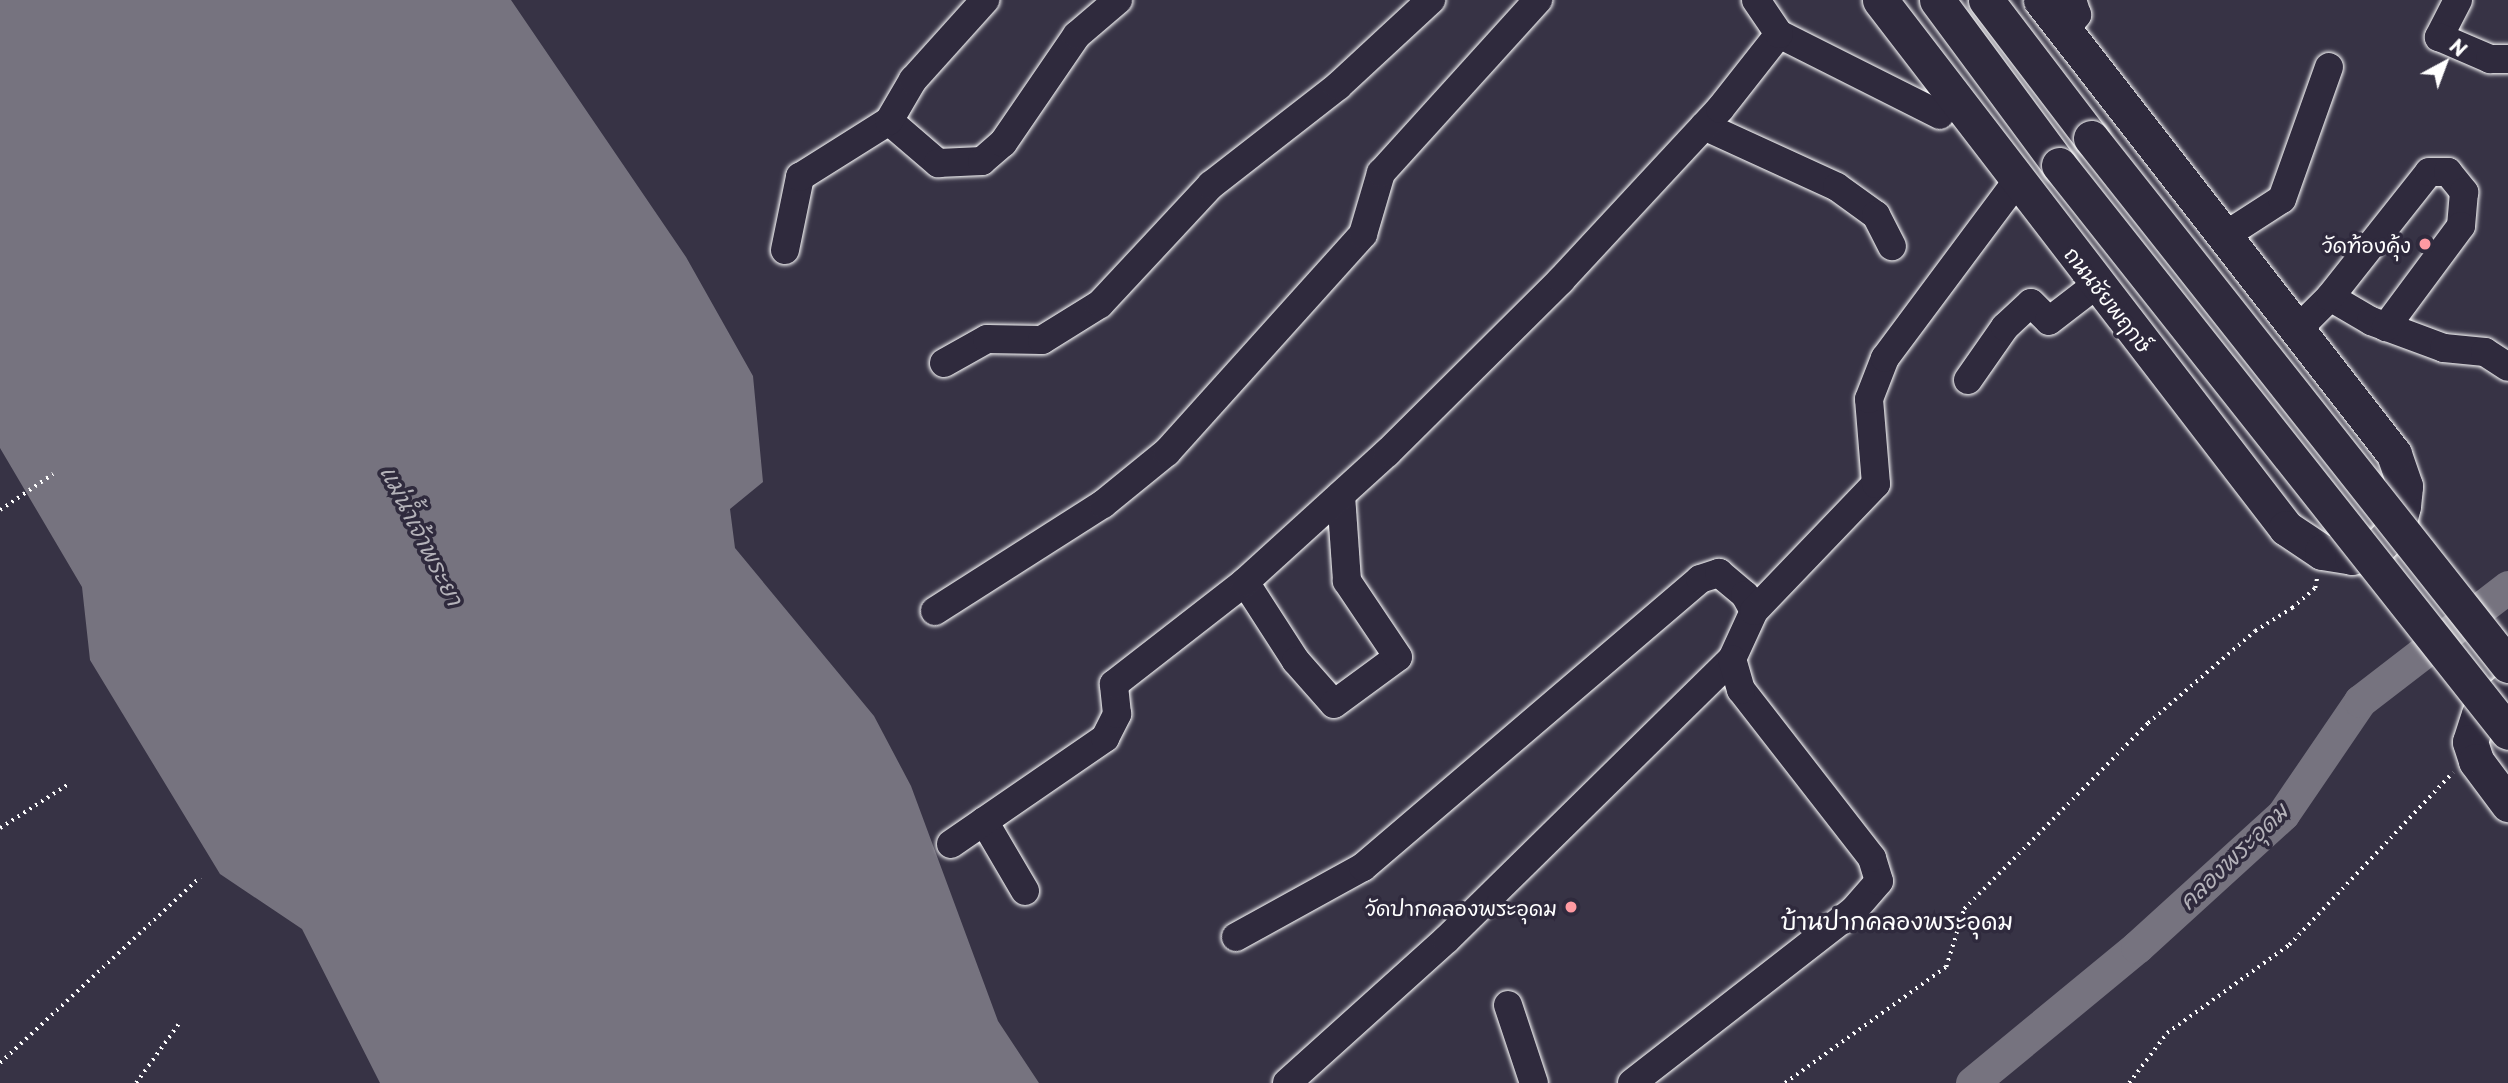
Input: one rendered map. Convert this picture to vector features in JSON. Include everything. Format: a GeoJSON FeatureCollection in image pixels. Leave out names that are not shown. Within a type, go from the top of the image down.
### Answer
{"type":"FeatureCollection","features":[{"type":"Feature","properties":{"kind":"main road","name":"ถนนชัยพฤกษ์"},"geometry":{"type":"LineString","coordinates":[[1880,0],[2273,513],[2298,539],[2322,552],[2352,557],[2385,542],[2398,526],[2405,486],[2395,454],[2223,237],[2068,15],[2041,0]]}},
{"type":"Feature","properties":{"kind":"main road","name":"ถนนชัยพฤกษ์"},"geometry":{"type":"LineString","coordinates":[[1937,0],[2059,164],[2508,732]]}},
{"type":"Feature","properties":{"kind":"main road"},"geometry":{"type":"LineString","coordinates":[[1986,0],[2091,138],[2508,666]]}},
{"type":"Feature","properties":{"kind":"main road"},"geometry":{"type":"LineString","coordinates":[[2508,689],[2480,714],[2470,742],[2476,761],[2508,804]]}},
{"type":"Feature","properties":{"kind":"street"},"geometry":{"type":"LineString","coordinates":[[785,250],[800,177],[889,121],[913,80],[985,0]]}},
{"type":"Feature","properties":{"kind":"street"},"geometry":{"type":"LineString","coordinates":[[889,121],[939,163],[982,161],[1003,143],[1077,36],[1118,0]]}},
{"type":"Feature","properties":{"kind":"street"},"geometry":{"type":"LineString","coordinates":[[944,363],[1002,335],[1042,340],[1100,304],[1211,185],[1338,86],[1431,0]]}},
{"type":"Feature","properties":{"kind":"street"},"geometry":{"type":"LineString","coordinates":[[935,611],[1103,504],[1167,452],[1363,234],[1381,173],[1538,0]]}},
{"type":"Feature","properties":{"kind":"street"},"geometry":{"type":"LineString","coordinates":[[1756,0],[1779,34],[1940,114]]}},
{"type":"Feature","properties":{"kind":"street"},"geometry":{"type":"LineString","coordinates":[[2458,0],[2439,37],[2490,59],[2508,59]]}},
{"type":"Feature","properties":{"kind":"street"},"geometry":{"type":"LineString","coordinates":[[951,844],[1105,738],[1117,713],[1114,684],[1245,582],[1482,362],[1704,126],[1779,34]]}},
{"type":"Feature","properties":{"kind":"street"},"geometry":{"type":"LineString","coordinates":[[2223,237],[2282,199],[2329,66]]}},
{"type":"Feature","properties":{"kind":"street"},"geometry":{"type":"LineString","coordinates":[[1704,126],[1837,187],[1876,215],[1892,246]]}},
{"type":"Feature","properties":{"kind":"street"},"geometry":{"type":"LineString","coordinates":[[2295,331],[2330,297],[2429,172],[2448,172],[2464,192],[2461,226],[2386,327]]}},
{"type":"Feature","properties":{"kind":"street"},"geometry":{"type":"LineString","coordinates":[[1296,1080],[1447,940],[1732,659],[1754,611],[1876,484],[1869,399],[1885,358],[2017,181]]}},
{"type":"Feature","properties":{"kind":"street"},"geometry":{"type":"LineString","coordinates":[[1968,380],[2005,327],[2031,303],[2049,321],[2097,284]]}},
{"type":"Feature","properties":{"kind":"street"},"geometry":{"type":"LineString","coordinates":[[2330,297],[2386,327],[2444,348],[2484,352],[2508,368]]}},
{"type":"Feature","properties":{"kind":"street"},"geometry":{"type":"LineString","coordinates":[[1245,582],[1296,662],[1334,704],[1398,657],[1348,581],[1340,495]]}},
{"type":"Feature","properties":{"kind":"street"},"geometry":{"type":"LineString","coordinates":[[1236,937],[1363,867],[1700,579],[1718,573],[1745,595],[1754,611]]}},
{"type":"Feature","properties":{"kind":"street"},"geometry":{"type":"LineString","coordinates":[[1632,1083],[1854,910],[1879,881],[1872,858],[1741,690],[1732,659]]}},
{"type":"Feature","properties":{"kind":"street"},"geometry":{"type":"LineString","coordinates":[[984,821],[1025,891]]}},
{"type":"Feature","properties":{"kind":"street"},"geometry":{"type":"LineString","coordinates":[[1508,1005],[1534,1083]]}},
{"type":"Feature","properties":{"kind":"path"},"geometry":{"type":"LineString","coordinates":[[0,510],[53,474]]}},
{"type":"Feature","properties":{"kind":"path"},"geometry":{"type":"LineString","coordinates":[[1785,1083],[1946,967],[1964,908],[2148,723],[2315,588],[2322,552]]}},
{"type":"Feature","properties":{"kind":"path"},"geometry":{"type":"LineString","coordinates":[[2129,1083],[2147,1052],[2167,1033],[2289,945],[2451,777],[2470,742]]}},
{"type":"Feature","properties":{"kind":"path"},"geometry":{"type":"LineString","coordinates":[[0,828],[70,783]]}},
{"type":"Feature","properties":{"kind":"path"},"geometry":{"type":"LineString","coordinates":[[0,1063],[200,877]]}},
{"type":"Feature","properties":{"kind":"path"},"geometry":{"type":"LineString","coordinates":[[136,1083],[180,1022]]}},
{"type":"Feature","properties":{"kind":"water","name":"แม่น้ำเจ้าพระยา"},"geometry":{"type":"Polygon","coordinates":[[[0,0],[511,0],[686,257],[753,376],[763,482],[730,509],[735,548],[874,716],[911,786],[998,1021],[1039,1083],[380,1083],[302,929],[220,874],[90,660],[82,587],[0,448],[0,0]]]}},
{"type":"Feature","properties":{"kind":"waterway","name":"คลองพระอุดม"},"geometry":{"type":"LineString","coordinates":[[1972,1083],[2137,947],[2283,814],[2360,701],[2508,587]]}},
{"type":"Feature","properties":{"kind":"place","name":"วัดท้องคุ้ง"},"geometry":{"type":"Point","coordinates":[2425,244]}},
{"type":"Feature","properties":{"kind":"place","name":"วัดปากคลองพระอุดม"},"geometry":{"type":"Point","coordinates":[1571,907]}},
{"type":"Feature","properties":{"kind":"district","name":"บ้านปากคลองพระอุดม"},"geometry":{"type":"Point","coordinates":[1897,921]}}]}
